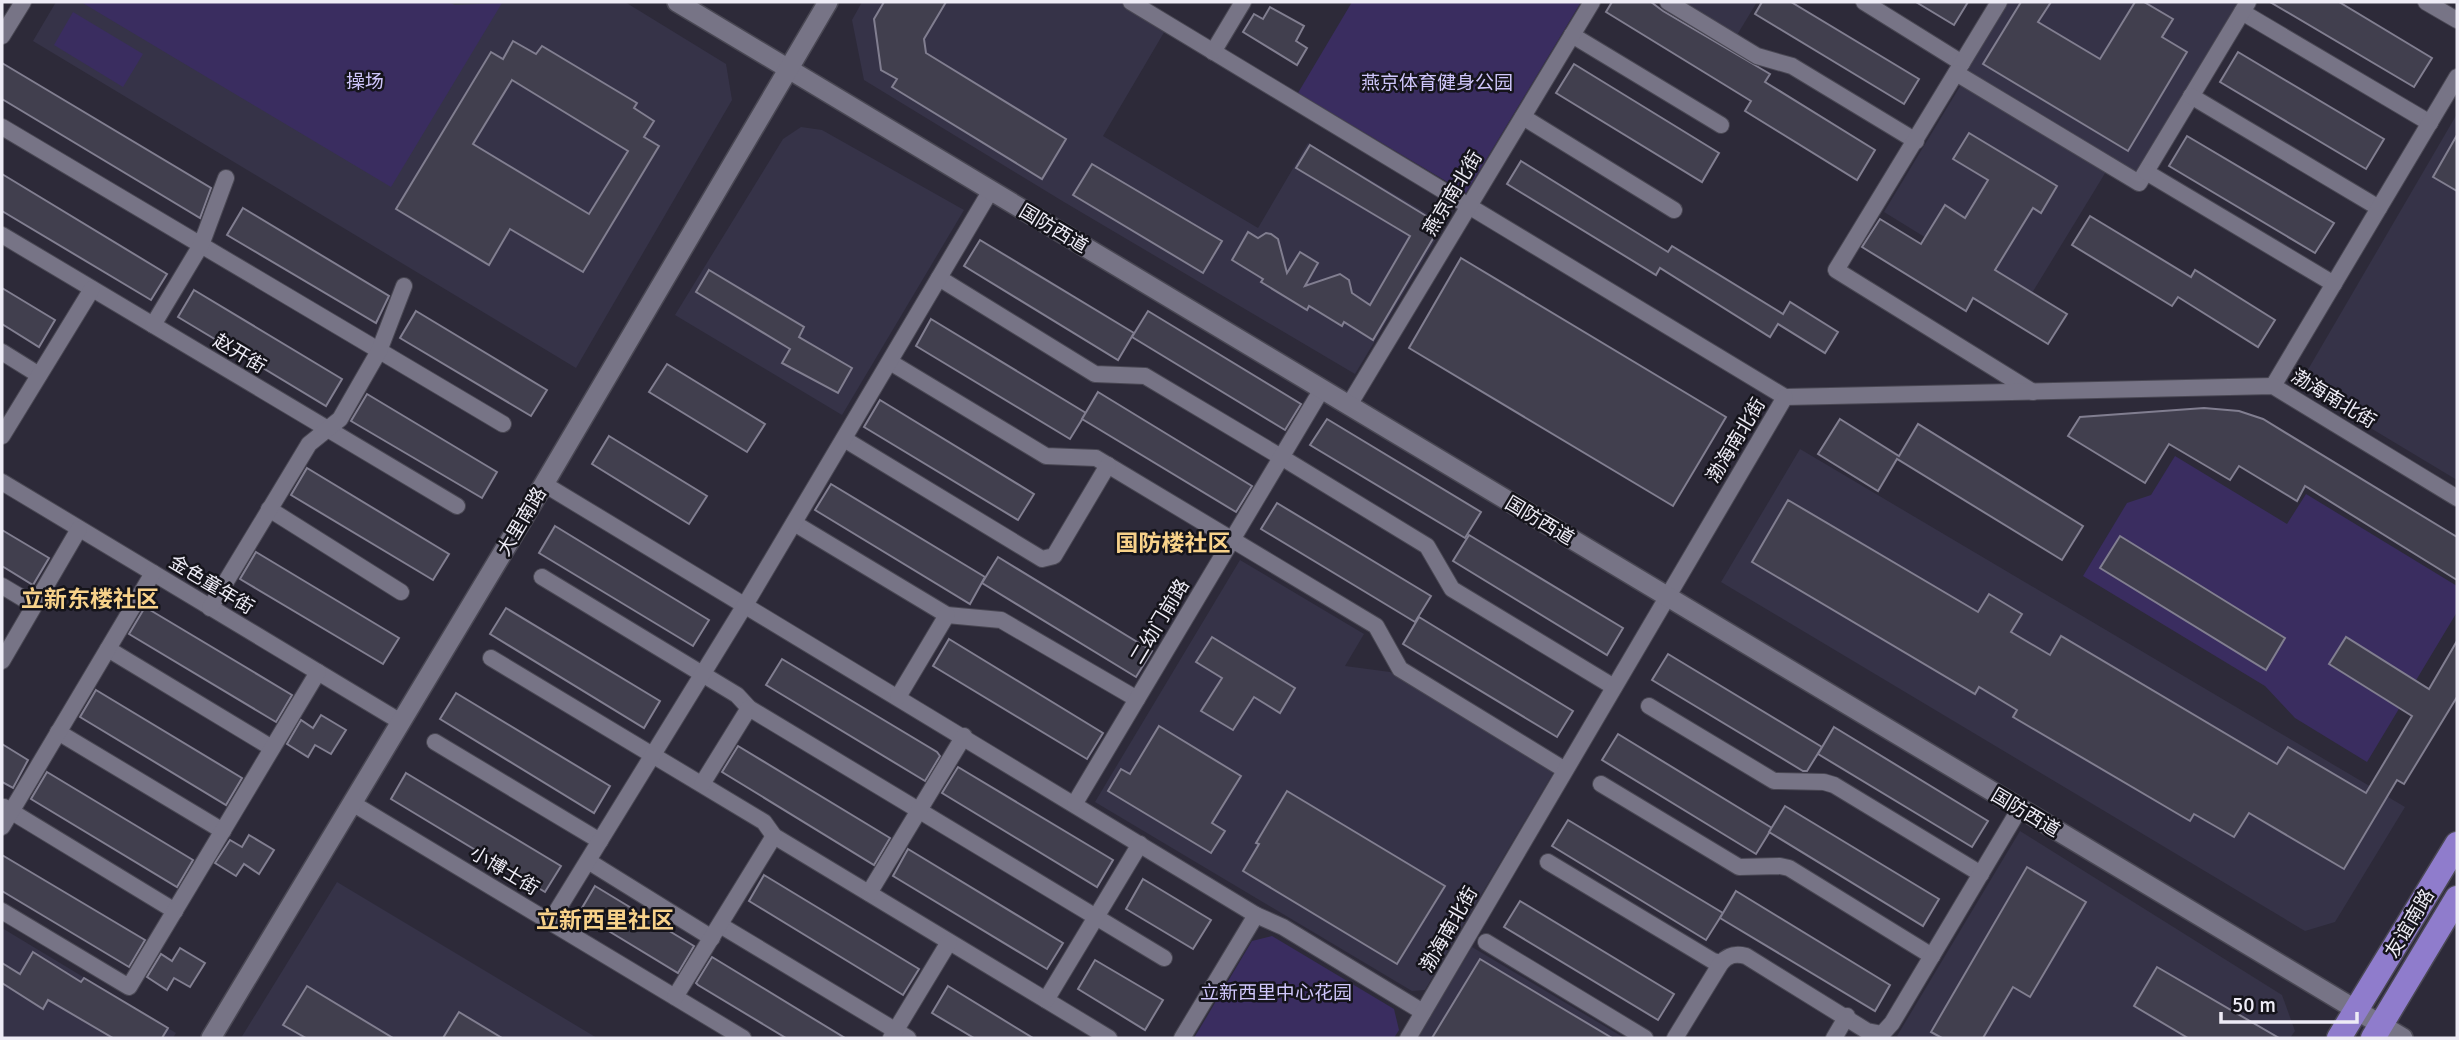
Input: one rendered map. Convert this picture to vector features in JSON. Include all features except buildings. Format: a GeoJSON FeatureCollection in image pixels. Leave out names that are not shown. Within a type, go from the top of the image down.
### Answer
{"type":"FeatureCollection","features":[{"type":"Feature","properties":{"kind":"main road","name":"友谊南路"},"geometry":{"type":"LineString","coordinates":[[2339,1038],[2457,844]]}},
{"type":"Feature","properties":{"kind":"main road","name":"友谊南路"},"geometry":{"type":"LineString","coordinates":[[2377,1032],[2457,898]]}},
{"type":"Feature","properties":{"kind":"street"},"geometry":{"type":"LineString","coordinates":[[2,36],[23,2]]}},
{"type":"Feature","properties":{"kind":"street","name":"国防西道"},"geometry":{"type":"LineString","coordinates":[[677,2],[2356,1010],[2377,1032],[2403,1038]]}},
{"type":"Feature","properties":{"kind":"street","name":"大里南路"},"geometry":{"type":"LineString","coordinates":[[211,1038],[544,484],[828,2]]}},
{"type":"Feature","properties":{"kind":"street"},"geometry":{"type":"LineString","coordinates":[[1131,2],[1785,397]]}},
{"type":"Feature","properties":{"kind":"street"},"geometry":{"type":"LineString","coordinates":[[1213,51],[1243,2]]}},
{"type":"Feature","properties":{"kind":"street","name":"燕京南北街"},"geometry":{"type":"LineString","coordinates":[[1349,405],[1591,2]]}},
{"type":"Feature","properties":{"kind":"street"},"geometry":{"type":"LineString","coordinates":[[1668,2],[1757,56],[1792,66],[1916,141]]}},
{"type":"Feature","properties":{"kind":"street"},"geometry":{"type":"LineString","coordinates":[[1864,2],[1959,68],[2139,183],[2245,7],[2430,123]]}},
{"type":"Feature","properties":{"kind":"street"},"geometry":{"type":"LineString","coordinates":[[1999,2],[1836,270],[2034,392]]}},
{"type":"Feature","properties":{"kind":"street"},"geometry":{"type":"LineString","coordinates":[[2426,2],[2457,20]]}},
{"type":"Feature","properties":{"kind":"street"},"geometry":{"type":"LineString","coordinates":[[1572,35],[1721,125]]}},
{"type":"Feature","properties":{"kind":"street"},"geometry":{"type":"LineString","coordinates":[[2273,386],[2457,77]]}},
{"type":"Feature","properties":{"kind":"street"},"geometry":{"type":"LineString","coordinates":[[2191,96],[2379,208]]}},
{"type":"Feature","properties":{"kind":"street"},"geometry":{"type":"LineString","coordinates":[[1523,117],[1674,210]]}},
{"type":"Feature","properties":{"kind":"street"},"geometry":{"type":"LineString","coordinates":[[2,127],[503,424]]}},
{"type":"Feature","properties":{"kind":"street"},"geometry":{"type":"LineString","coordinates":[[2146,172],[2334,284]]}},
{"type":"Feature","properties":{"kind":"street"},"geometry":{"type":"LineString","coordinates":[[153,325],[201,245],[226,178]]}},
{"type":"Feature","properties":{"kind":"street"},"geometry":{"type":"LineString","coordinates":[[550,922],[745,605],[991,190]]}},
{"type":"Feature","properties":{"kind":"street","name":"赵开街"},"geometry":{"type":"LineString","coordinates":[[2,235],[457,506]]}},
{"type":"Feature","properties":{"kind":"street"},"geometry":{"type":"LineString","coordinates":[[939,278],[1096,374],[1144,376],[1281,457],[1427,546],[1452,589],[1614,687]]}},
{"type":"Feature","properties":{"kind":"street"},"geometry":{"type":"LineString","coordinates":[[210,608],[309,444],[340,419],[379,351],[404,286]]}},
{"type":"Feature","properties":{"kind":"street"},"geometry":{"type":"LineString","coordinates":[[2,436],[92,289]]}},
{"type":"Feature","properties":{"kind":"street"},"geometry":{"type":"LineString","coordinates":[[2,352],[39,375]]}},
{"type":"Feature","properties":{"kind":"street"},"geometry":{"type":"LineString","coordinates":[[890,362],[1046,456],[1096,458],[1376,626],[1400,669],[1565,770]]}},
{"type":"Feature","properties":{"kind":"street","name":"渤海南北街"},"geometry":{"type":"LineString","coordinates":[[1408,1038],[1785,397],[2273,386],[2457,498]]}},
{"type":"Feature","properties":{"kind":"street","name":"二幼门前路"},"geometry":{"type":"LineString","coordinates":[[1075,803],[1322,389]]}},
{"type":"Feature","properties":{"kind":"street"},"geometry":{"type":"LineString","coordinates":[[844,439],[1042,559],[1054,555],[1108,465]]}},
{"type":"Feature","properties":{"kind":"street","name":"金色童年街"},"geometry":{"type":"LineString","coordinates":[[2,482],[401,722]]}},
{"type":"Feature","properties":{"kind":"street"},"geometry":{"type":"LineString","coordinates":[[544,484],[1256,915],[1283,927],[1423,1012]]}},
{"type":"Feature","properties":{"kind":"street"},"geometry":{"type":"LineString","coordinates":[[269,509],[401,592]]}},
{"type":"Feature","properties":{"kind":"street"},"geometry":{"type":"LineString","coordinates":[[794,523],[947,615],[1002,620],[1137,699]]}},
{"type":"Feature","properties":{"kind":"street"},"geometry":{"type":"LineString","coordinates":[[2,660],[79,529]]}},
{"type":"Feature","properties":{"kind":"street"},"geometry":{"type":"LineString","coordinates":[[2,827],[6,808],[58,732],[153,573]]}},
{"type":"Feature","properties":{"kind":"street"},"geometry":{"type":"LineString","coordinates":[[542,577],[737,695],[749,708],[1164,958]]}},
{"type":"Feature","properties":{"kind":"street"},"geometry":{"type":"LineString","coordinates":[[2,586],[34,605]]}},
{"type":"Feature","properties":{"kind":"street"},"geometry":{"type":"LineString","coordinates":[[898,697],[947,615]]}},
{"type":"Feature","properties":{"kind":"street"},"geometry":{"type":"LineString","coordinates":[[108,649],[272,748]]}},
{"type":"Feature","properties":{"kind":"street"},"geometry":{"type":"LineString","coordinates":[[491,658],[764,822],[774,836],[1109,1038]]}},
{"type":"Feature","properties":{"kind":"street"},"geometry":{"type":"LineString","coordinates":[[2,911],[129,988],[318,672]]}},
{"type":"Feature","properties":{"kind":"street"},"geometry":{"type":"LineString","coordinates":[[1650,706],[1774,781],[1834,785],[1980,874]]}},
{"type":"Feature","properties":{"kind":"street"},"geometry":{"type":"LineString","coordinates":[[702,784],[749,708]]}},
{"type":"Feature","properties":{"kind":"street"},"geometry":{"type":"LineString","coordinates":[[58,732],[223,831]]}},
{"type":"Feature","properties":{"kind":"street"},"geometry":{"type":"LineString","coordinates":[[869,893],[964,736]]}},
{"type":"Feature","properties":{"kind":"street"},"geometry":{"type":"LineString","coordinates":[[435,742],[600,841]]}},
{"type":"Feature","properties":{"kind":"street"},"geometry":{"type":"LineString","coordinates":[[1601,784],[1739,866],[1780,866],[1789,869],[1932,956]]}},
{"type":"Feature","properties":{"kind":"street","name":"小博士街"},"geometry":{"type":"LineString","coordinates":[[352,803],[743,1038]]}},
{"type":"Feature","properties":{"kind":"street"},"geometry":{"type":"LineString","coordinates":[[6,808],[175,911]]}},
{"type":"Feature","properties":{"kind":"street"},"geometry":{"type":"LineString","coordinates":[[1675,1038],[1721,962],[1726,957],[1737,954],[1746,956],[1847,1016],[1867,1031],[1883,1036],[2020,808]]}},
{"type":"Feature","properties":{"kind":"street"},"geometry":{"type":"LineString","coordinates":[[675,998],[774,836]]}},
{"type":"Feature","properties":{"kind":"street"},"geometry":{"type":"LineString","coordinates":[[1046,1000],[1140,844]]}},
{"type":"Feature","properties":{"kind":"street"},"geometry":{"type":"LineString","coordinates":[[588,861],[898,1036],[950,942]]}},
{"type":"Feature","properties":{"kind":"street"},"geometry":{"type":"LineString","coordinates":[[1548,862],[1713,961],[1721,962]]}},
{"type":"Feature","properties":{"kind":"street"},"geometry":{"type":"LineString","coordinates":[[1182,1038],[1256,915]]}},
{"type":"Feature","properties":{"kind":"street"},"geometry":{"type":"LineString","coordinates":[[1486,942],[1628,1034],[1645,1038]]}},
{"type":"Feature","properties":{"kind":"street"},"geometry":{"type":"LineString","coordinates":[[1834,1038],[1847,1016]]}},
{"type":"Feature","properties":{"kind":"shaded area"},"geometry":{"type":"Polygon","coordinates":[[[56,2],[625,2],[726,64],[732,100],[576,368],[33,41],[56,2]]]}},
{"type":"Feature","properties":{"kind":"shaded area"},"geometry":{"type":"Polygon","coordinates":[[[862,2],[1121,2],[1166,29],[1103,136],[1258,228],[1308,143],[1445,224],[1355,374],[864,80],[852,20],[862,2]]]}},
{"type":"Feature","properties":{"kind":"shaded area"},"geometry":{"type":"Polygon","coordinates":[[[1683,2],[1757,2],[1737,35],[1683,2]]]}},
{"type":"Feature","properties":{"kind":"shaded area"},"geometry":{"type":"Polygon","coordinates":[[[2008,2],[2238,2],[2136,172],[1966,70],[2008,2]]]}},
{"type":"Feature","properties":{"kind":"shaded area"},"geometry":{"type":"Polygon","coordinates":[[[1962,83],[2107,170],[2032,293],[1988,276],[1884,212],[1962,83]]]}},
{"type":"Feature","properties":{"kind":"shaded area"},"geometry":{"type":"Polygon","coordinates":[[[2457,114],[2457,480],[2299,385],[2457,114]]]}},
{"type":"Feature","properties":{"kind":"shaded area"},"geometry":{"type":"Polygon","coordinates":[[[801,127],[822,130],[964,210],[842,415],[675,315],[783,139],[801,127]]]}},
{"type":"Feature","properties":{"kind":"shaded area"},"geometry":{"type":"Polygon","coordinates":[[[1800,449],[2405,807],[2335,922],[2305,931],[1721,582],[1800,449]]]}},
{"type":"Feature","properties":{"kind":"shaded area"},"geometry":{"type":"Polygon","coordinates":[[[1240,560],[1364,634],[1345,666],[1390,672],[1555,770],[1425,990],[1412,991],[1095,802],[1240,560]]]}},
{"type":"Feature","properties":{"kind":"shaded area"},"geometry":{"type":"Polygon","coordinates":[[[2020,831],[2282,995],[2295,1031],[2290,1038],[1897,1036],[2020,831]]]}},
{"type":"Feature","properties":{"kind":"shaded area"},"geometry":{"type":"Polygon","coordinates":[[[337,882],[597,1038],[241,1038],[337,882]]]}},
{"type":"Feature","properties":{"kind":"shaded area"},"geometry":{"type":"Polygon","coordinates":[[[2,928],[176,1033],[173,1038],[2,1038],[2,928]]]}},
{"type":"Feature","properties":{"kind":"shaded area"},"geometry":{"type":"Polygon","coordinates":[[[1472,947],[1621,1036],[1417,1038],[1472,947]]]}},
{"type":"Feature","properties":{"kind":"green space","name":"操场"},"geometry":{"type":"Polygon","coordinates":[[[81,2],[448,2],[455,5],[502,3],[391,187],[81,2]]]}},
{"type":"Feature","properties":{"kind":"green space","name":"燕京体育健身公园"},"geometry":{"type":"Polygon","coordinates":[[[1352,2],[1581,2],[1466,193],[1298,93],[1352,2]]]}},
{"type":"Feature","properties":{"kind":"green space"},"geometry":{"type":"Polygon","coordinates":[[[73,12],[143,54],[123,87],[54,45],[73,12]]]}},
{"type":"Feature","properties":{"kind":"green space"},"geometry":{"type":"Polygon","coordinates":[[[2175,456],[2287,524],[2306,494],[2457,586],[2457,612],[2367,762],[2295,718],[2265,686],[2083,576],[2127,503],[2151,495],[2175,456]]]}},
{"type":"Feature","properties":{"kind":"green space","name":"立新西里中心花园"},"geometry":{"type":"Polygon","coordinates":[[[1272,936],[1394,1009],[1399,1030],[1394,1038],[1194,1038],[1252,941],[1272,936]]]}},
{"type":"Feature","properties":{"kind":"district","name":"国防楼社区"},"geometry":{"type":"Point","coordinates":[1173,543]}},
{"type":"Feature","properties":{"kind":"district","name":"立新东楼社区"},"geometry":{"type":"Point","coordinates":[90,599]}},
{"type":"Feature","properties":{"kind":"district","name":"立新西里社区"},"geometry":{"type":"Point","coordinates":[605,920]}}]}
